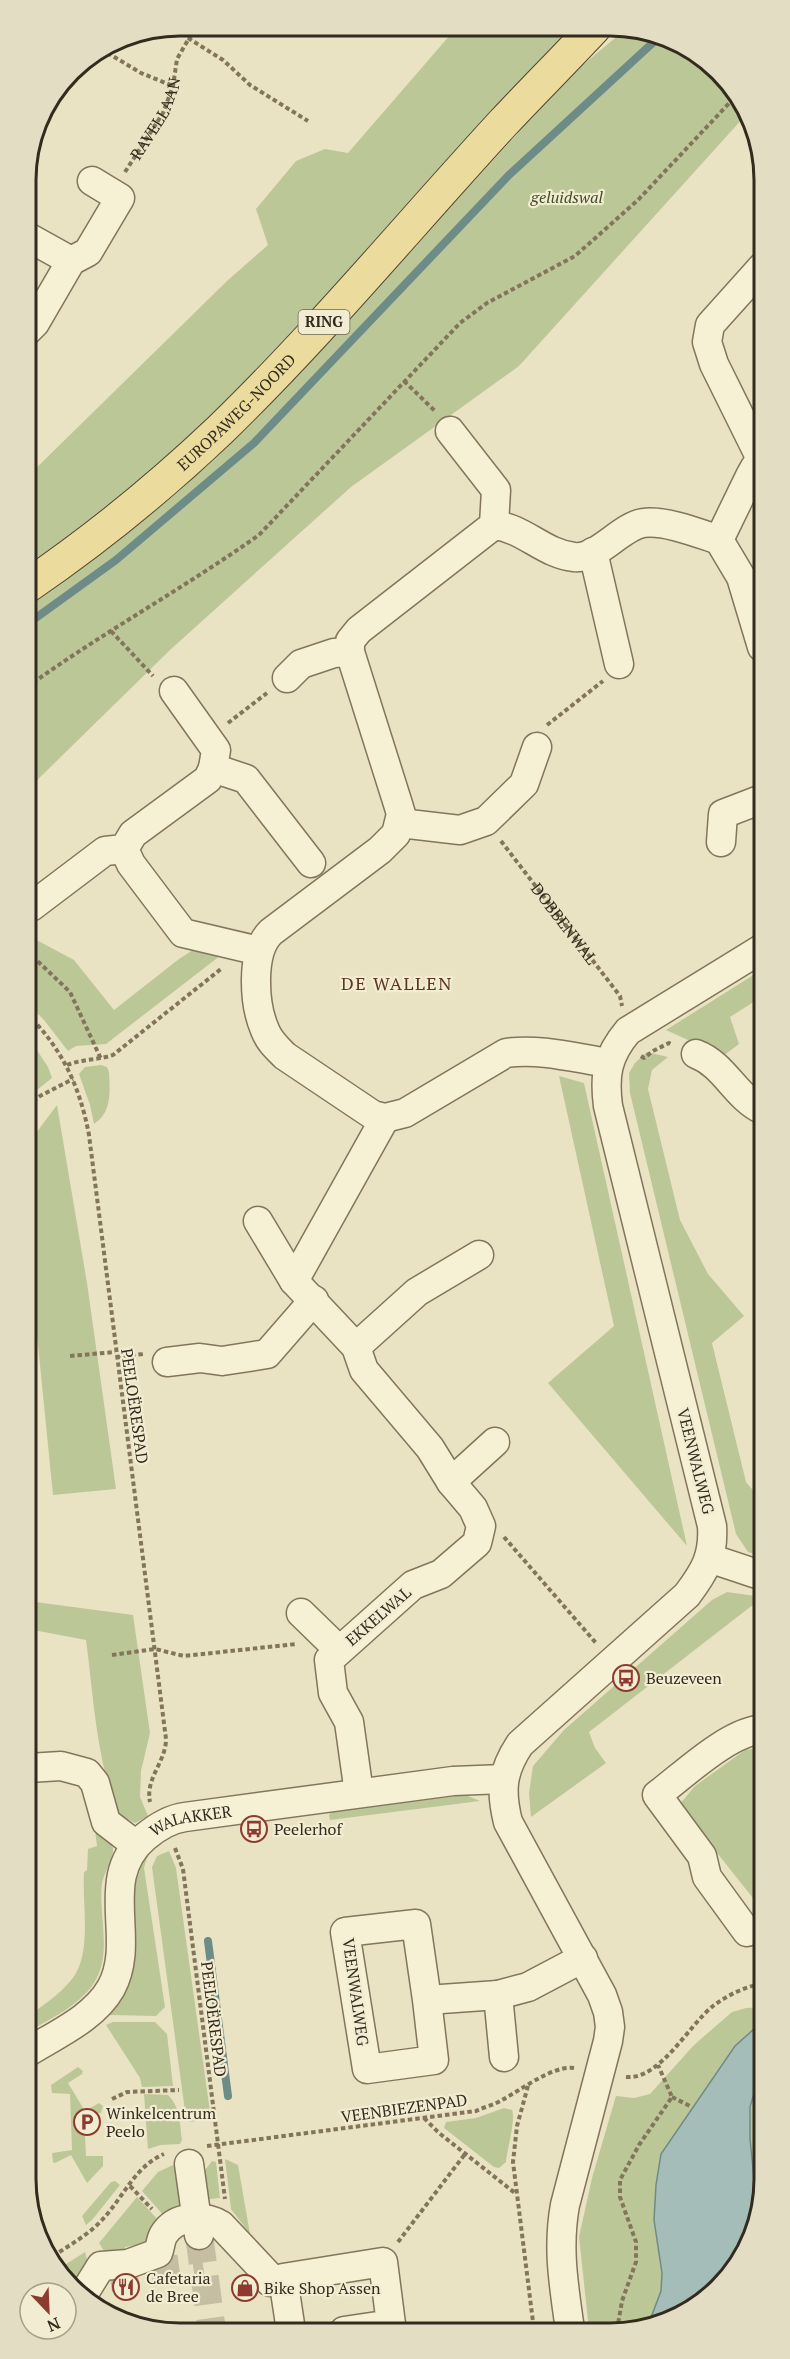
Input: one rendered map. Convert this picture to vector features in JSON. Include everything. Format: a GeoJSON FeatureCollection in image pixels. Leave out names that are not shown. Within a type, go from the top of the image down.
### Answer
{"type":"FeatureCollection","features":[{"type":"Feature","properties":{"kind":"main road","name":"EUROPAWEG-NOORD"},"geometry":{"type":"LineString","coordinates":[[36,580],[133,506],[234,416],[334,311],[504,122],[586,36]]}},
{"type":"Feature","properties":{"kind":"street"},"geometry":{"type":"LineString","coordinates":[[36,321],[71,261],[88,252],[120,198],[92,181]]}},
{"type":"Feature","properties":{"kind":"street"},"geometry":{"type":"LineString","coordinates":[[36,242],[71,261]]}},
{"type":"Feature","properties":{"kind":"street"},"geometry":{"type":"LineString","coordinates":[[754,276],[710,325],[707,342],[714,364],[754,446]]}},
{"type":"Feature","properties":{"kind":"street"},"geometry":{"type":"LineString","coordinates":[[450,431],[496,490],[494,525]]}},
{"type":"Feature","properties":{"kind":"street"},"geometry":{"type":"LineString","coordinates":[[719,540],[754,471]]}},
{"type":"Feature","properties":{"kind":"street"},"geometry":{"type":"LineString","coordinates":[[174,691],[216,750],[213,768],[208,779],[134,834],[124,849],[131,864],[183,933],[249,948],[263,940],[380,850],[396,834],[401,814],[350,652],[350,641],[359,630],[494,525],[508,526],[555,552],[576,558],[593,552],[642,523],[696,532],[719,540],[741,577],[754,620]]}},
{"type":"Feature","properties":{"kind":"street"},"geometry":{"type":"LineString","coordinates":[[593,552],[619,664]]}},
{"type":"Feature","properties":{"kind":"street"},"geometry":{"type":"LineString","coordinates":[[286,678],[300,663],[334,653],[350,652]]}},
{"type":"Feature","properties":{"kind":"street"},"geometry":{"type":"LineString","coordinates":[[400,823],[460,830],[486,821],[524,784],[537,747]]}},
{"type":"Feature","properties":{"kind":"street"},"geometry":{"type":"LineString","coordinates":[[213,768],[246,779],[311,863]]}},
{"type":"Feature","properties":{"kind":"street"},"geometry":{"type":"LineString","coordinates":[[721,842],[723,814],[754,804]]}},
{"type":"Feature","properties":{"kind":"street"},"geometry":{"type":"LineString","coordinates":[[36,903],[105,851],[124,849]]}},
{"type":"Feature","properties":{"kind":"street"},"geometry":{"type":"LineString","coordinates":[[249,948],[256,973],[260,1016],[265,1032],[274,1045],[285,1056],[362,1108],[385,1118],[405,1113],[506,1053],[521,1051],[545,1053],[608,1063]]}},
{"type":"Feature","properties":{"kind":"street","name":"VEENWALWEG"},"geometry":{"type":"LineString","coordinates":[[569,2323],[560,2232],[608,2041],[608,2012],[583,1958],[511,1830],[505,1810],[504,1779],[511,1758],[520,1744],[687,1594],[702,1575],[713,1546],[712,1526],[608,1106],[605,1084],[608,1063],[617,1044],[628,1031],[754,954]]}},
{"type":"Feature","properties":{"kind":"street"},"geometry":{"type":"LineString","coordinates":[[696,1054],[708,1059],[754,1106]]}},
{"type":"Feature","properties":{"kind":"street"},"geometry":{"type":"LineString","coordinates":[[167,1362],[201,1358],[222,1361],[267,1354],[304,1291],[385,1118]]}},
{"type":"Feature","properties":{"kind":"street"},"geometry":{"type":"LineString","coordinates":[[258,1221],[304,1291],[356,1347],[364,1370],[430,1448],[451,1482],[473,1508],[481,1526]]}},
{"type":"Feature","properties":{"kind":"street"},"geometry":{"type":"LineString","coordinates":[[356,1347],[417,1292],[479,1255]]}},
{"type":"Feature","properties":{"kind":"street"},"geometry":{"type":"LineString","coordinates":[[451,1482],[495,1442]]}},
{"type":"Feature","properties":{"kind":"street","name":"EKKELWAL"},"geometry":{"type":"LineString","coordinates":[[359,1794],[349,1722],[333,1692],[329,1660],[413,1585],[441,1574],[477,1543],[481,1526]]}},
{"type":"Feature","properties":{"kind":"street"},"geometry":{"type":"LineString","coordinates":[[709,1558],[754,1573]]}},
{"type":"Feature","properties":{"kind":"street","name":"EKKELWAL"},"geometry":{"type":"LineString","coordinates":[[306,1619],[339,1650]]}},
{"type":"Feature","properties":{"kind":"street"},"geometry":{"type":"LineString","coordinates":[[747,1932],[707,1877],[702,1856],[657,1796],[735,1736],[754,1729]]}},
{"type":"Feature","properties":{"kind":"street"},"geometry":{"type":"LineString","coordinates":[[36,1768],[61,1766],[87,1773],[95,1783],[106,1821],[136,1845]]}},
{"type":"Feature","properties":{"kind":"street","name":"WALAKKER"},"geometry":{"type":"LineString","coordinates":[[36,2047],[94,2010],[111,1989],[117,1976],[122,1948],[119,1886],[125,1865],[136,1845],[156,1829],[177,1818],[453,1781],[504,1779]]}},
{"type":"Feature","properties":{"kind":"street","name":"VEENWALWEG"},"geometry":{"type":"LineString","coordinates":[[416,1924],[428,2000],[434,2060],[367,2069],[345,1932],[416,1924]]}},
{"type":"Feature","properties":{"kind":"street"},"geometry":{"type":"LineString","coordinates":[[428,2000],[498,1995],[528,1987],[583,1958]]}},
{"type":"Feature","properties":{"kind":"street"},"geometry":{"type":"LineString","coordinates":[[498,1995],[504,2057]]}},
{"type":"Feature","properties":{"kind":"street"},"geometry":{"type":"LineString","coordinates":[[184,2155],[197,2226]]}},
{"type":"Feature","properties":{"kind":"street"},"geometry":{"type":"LineString","coordinates":[[96,2273],[158,2253],[161,2237],[169,2227],[197,2226],[212,2220],[221,2225],[269,2276],[270,2282],[276,2281],[285,2286]]}},
{"type":"Feature","properties":{"kind":"street"},"geometry":{"type":"LineString","coordinates":[[290,2323],[283,2277],[383,2262],[391,2323]]}},
{"type":"Feature","properties":{"kind":"path","name":"RAVELLAAN"},"geometry":{"type":"LineString","coordinates":[[120,198],[121,178],[163,113],[173,86],[177,59],[188,38]]}},
{"type":"Feature","properties":{"kind":"path"},"geometry":{"type":"LineString","coordinates":[[188,38],[223,60],[250,85],[308,122]]}},
{"type":"Feature","properties":{"kind":"path"},"geometry":{"type":"LineString","coordinates":[[110,54],[141,73],[173,86]]}},
{"type":"Feature","properties":{"kind":"path"},"geometry":{"type":"LineString","coordinates":[[36,681],[259,535],[460,323],[487,303],[575,256],[638,200],[731,101]]}},
{"type":"Feature","properties":{"kind":"path"},"geometry":{"type":"LineString","coordinates":[[404,381],[432,408],[450,431]]}},
{"type":"Feature","properties":{"kind":"path"},"geometry":{"type":"LineString","coordinates":[[110,631],[146,668]]}},
{"type":"Feature","properties":{"kind":"path"},"geometry":{"type":"LineString","coordinates":[[537,747],[548,724],[599,685],[619,664]]}},
{"type":"Feature","properties":{"kind":"path"},"geometry":{"type":"LineString","coordinates":[[208,738],[286,678]]}},
{"type":"Feature","properties":{"kind":"path","name":"DOBBENWAL"},"geometry":{"type":"LineString","coordinates":[[486,821],[620,996],[635,1052],[644,1058],[669,1043],[696,1054]]}},
{"type":"Feature","properties":{"kind":"path"},"geometry":{"type":"LineString","coordinates":[[67,1065],[113,1055],[219,971],[231,958],[249,948]]}},
{"type":"Feature","properties":{"kind":"path"},"geometry":{"type":"LineString","coordinates":[[36,960],[70,992],[101,1059]]}},
{"type":"Feature","properties":{"kind":"path","name":"PEELOËRESPAD"},"geometry":{"type":"LineString","coordinates":[[36,1024],[55,1044],[67,1065],[81,1097],[89,1135],[166,1739],[163,1758],[148,1790],[152,1807]]}},
{"type":"Feature","properties":{"kind":"path"},"geometry":{"type":"LineString","coordinates":[[36,1099],[73,1079]]}},
{"type":"Feature","properties":{"kind":"path"},"geometry":{"type":"LineString","coordinates":[[70,1356],[115,1352]]}},
{"type":"Feature","properties":{"kind":"path"},"geometry":{"type":"LineString","coordinates":[[481,1526],[505,1537],[612,1661]]}},
{"type":"Feature","properties":{"kind":"path"},"geometry":{"type":"LineString","coordinates":[[112,1655],[155,1649],[184,1656],[296,1644],[306,1619]]}},
{"type":"Feature","properties":{"kind":"path","name":"PEELOËRESPAD"},"geometry":{"type":"LineString","coordinates":[[172,1844],[181,1859],[183,1869],[218,2144]]}},
{"type":"Feature","properties":{"kind":"path","name":"VEENBIEZENPAD"},"geometry":{"type":"LineString","coordinates":[[218,2144],[476,2111],[499,2102],[554,2071],[568,2067],[637,2077],[652,2071],[712,2007],[729,1995],[754,1986]]}},
{"type":"Feature","properties":{"kind":"path"},"geometry":{"type":"LineString","coordinates":[[658,2065],[672,2097],[692,2107]]}},
{"type":"Feature","properties":{"kind":"path"},"geometry":{"type":"LineString","coordinates":[[528,2086],[517,2126],[513,2162],[515,2194],[533,2323]]}},
{"type":"Feature","properties":{"kind":"path"},"geometry":{"type":"LineString","coordinates":[[112,2099],[126,2092],[179,2090]]}},
{"type":"Feature","properties":{"kind":"path"},"geometry":{"type":"LineString","coordinates":[[618,2323],[621,2301],[636,2262],[636,2242],[620,2197],[620,2180],[639,2145],[672,2097]]}},
{"type":"Feature","properties":{"kind":"path"},"geometry":{"type":"LineString","coordinates":[[424,2118],[515,2194]]}},
{"type":"Feature","properties":{"kind":"path"},"geometry":{"type":"LineString","coordinates":[[57,2253],[94,2228],[150,2160],[184,2155],[218,2144]]}},
{"type":"Feature","properties":{"kind":"path"},"geometry":{"type":"LineString","coordinates":[[383,2262],[465,2154]]}},
{"type":"Feature","properties":{"kind":"path"},"geometry":{"type":"LineString","coordinates":[[130,2186],[169,2227]]}},
{"type":"Feature","properties":{"kind":"green space"},"geometry":{"type":"Polygon","coordinates":[[[449,36],[564,36],[259,369],[168,456],[36,560],[36,468],[227,281],[268,245],[256,209],[296,161],[325,149],[348,153],[449,36]]]}},
{"type":"Feature","properties":{"kind":"green space","name":"geluidswal"},"geometry":{"type":"Polygon","coordinates":[[[617,36],[657,44],[682,55],[712,78],[730,100],[741,120],[519,366],[351,487],[170,650],[36,781],[36,598],[76,570],[388,275],[582,63],[584,64],[617,36]]]}},
{"type":"Feature","properties":{"kind":"green space"},"geometry":{"type":"Polygon","coordinates":[[[36,940],[74,960],[114,1010],[196,948],[225,952],[106,1044],[76,1046],[68,1051],[36,1012],[36,940]]]}},
{"type":"Feature","properties":{"kind":"green space"},"geometry":{"type":"Polygon","coordinates":[[[754,975],[754,1002],[730,1017],[739,1044],[723,1056],[666,1030],[754,975]]]}},
{"type":"Feature","properties":{"kind":"green space"},"geometry":{"type":"Polygon","coordinates":[[[36,1049],[48,1067],[52,1078],[36,1091],[36,1049]]]}},
{"type":"Feature","properties":{"kind":"green space"},"geometry":{"type":"Polygon","coordinates":[[[647,1052],[668,1057],[652,1070],[648,1089],[680,1220],[708,1274],[744,1316],[712,1343],[746,1482],[754,1491],[754,1554],[748,1552],[736,1534],[630,1093],[629,1073],[635,1063],[647,1052]]]}},
{"type":"Feature","properties":{"kind":"green space"},"geometry":{"type":"Polygon","coordinates":[[[101,1065],[107,1067],[109,1072],[109,1101],[104,1114],[94,1124],[79,1074],[85,1067],[101,1065]]]}},
{"type":"Feature","properties":{"kind":"green space"},"geometry":{"type":"Polygon","coordinates":[[[559,1076],[584,1083],[687,1546],[548,1383],[614,1326],[559,1076]]]}},
{"type":"Feature","properties":{"kind":"green space"},"geometry":{"type":"Polygon","coordinates":[[[57,1105],[87,1283],[116,1489],[53,1495],[36,1325],[36,1133],[57,1105]]]}},
{"type":"Feature","properties":{"kind":"green space"},"geometry":{"type":"Polygon","coordinates":[[[727,1592],[754,1596],[754,1604],[589,1732],[595,1748],[606,1763],[531,1817],[529,1793],[533,1766],[564,1730],[712,1600],[727,1592]]]}},
{"type":"Feature","properties":{"kind":"green space"},"geometry":{"type":"Polygon","coordinates":[[[36,1602],[133,1615],[150,1733],[141,1771],[140,1797],[148,1816],[135,1823],[119,1815],[105,1773],[86,1640],[36,1631],[36,1602]]]}},
{"type":"Feature","properties":{"kind":"green space"},"geometry":{"type":"Polygon","coordinates":[[[754,1749],[754,1899],[679,1805],[695,1786],[745,1750],[754,1749]]]}},
{"type":"Feature","properties":{"kind":"green space"},"geometry":{"type":"Polygon","coordinates":[[[458,1795],[480,1801],[330,1820],[329,1815],[332,1811],[458,1795]]]}},
{"type":"Feature","properties":{"kind":"green space"},"geometry":{"type":"Polygon","coordinates":[[[95,1830],[109,1840],[113,1846],[112,1857],[102,1884],[104,1947],[100,1971],[94,1983],[81,1998],[36,2027],[36,2010],[67,1985],[81,1962],[85,1938],[84,1872],[87,1870],[88,1849],[97,1846],[95,1830]]]}},
{"type":"Feature","properties":{"kind":"green space"},"geometry":{"type":"Polygon","coordinates":[[[169,1851],[176,1868],[211,2119],[190,2122],[186,2118],[152,1867],[157,1856],[169,1851]]]}},
{"type":"Feature","properties":{"kind":"green space"},"geometry":{"type":"Polygon","coordinates":[[[148,1853],[144,1868],[165,2007],[156,2016],[106,2015],[123,1992],[131,1975],[136,1947],[132,1886],[140,1864],[148,1853]]]}},
{"type":"Feature","properties":{"kind":"green space"},"geometry":{"type":"Polygon","coordinates":[[[754,2008],[754,2029],[735,2046],[661,2154],[654,2220],[662,2273],[661,2291],[651,2316],[620,2323],[588,2323],[579,2237],[592,2178],[616,2096],[634,2098],[650,2094],[694,2045],[732,2012],[754,2008]]]}},
{"type":"Feature","properties":{"kind":"green space"},"geometry":{"type":"Polygon","coordinates":[[[113,2022],[155,2022],[167,2034],[173,2086],[142,2087],[140,2078],[106,2025],[113,2022]]]}},
{"type":"Feature","properties":{"kind":"green space"},"geometry":{"type":"Polygon","coordinates":[[[78,2067],[83,2071],[82,2074],[68,2083],[85,2111],[99,2103],[103,2106],[101,2113],[84,2114],[86,2156],[103,2156],[103,2166],[87,2183],[71,2155],[55,2163],[52,2153],[72,2150],[70,2094],[52,2093],[51,2085],[78,2067]]]}},
{"type":"Feature","properties":{"kind":"green space"},"geometry":{"type":"Polygon","coordinates":[[[144,2094],[168,2095],[172,2099],[180,2122],[182,2140],[180,2144],[161,2145],[148,2149],[144,2094]]]}},
{"type":"Feature","properties":{"kind":"green space"},"geometry":{"type":"Polygon","coordinates":[[[754,2095],[754,2187],[749,2143],[751,2105],[754,2095]]]}},
{"type":"Feature","properties":{"kind":"green space"},"geometry":{"type":"Polygon","coordinates":[[[504,2108],[512,2110],[513,2120],[506,2162],[499,2168],[494,2167],[444,2128],[446,2122],[476,2118],[504,2108]]]}},
{"type":"Feature","properties":{"kind":"green space"},"geometry":{"type":"Polygon","coordinates":[[[225,2159],[238,2165],[250,2234],[231,2209],[225,2159]]]}},
{"type":"Feature","properties":{"kind":"green space"},"geometry":{"type":"Polygon","coordinates":[[[212,2161],[216,2162],[220,2198],[201,2200],[199,2178],[212,2161]]]}},
{"type":"Feature","properties":{"kind":"green space"},"geometry":{"type":"Polygon","coordinates":[[[173,2165],[183,2176],[185,2204],[165,2217],[142,2191],[158,2172],[173,2165]]]}},
{"type":"Feature","properties":{"kind":"green space"},"geometry":{"type":"Polygon","coordinates":[[[115,2181],[120,2185],[86,2225],[82,2216],[111,2182],[115,2181]]]}},
{"type":"Feature","properties":{"kind":"green space"},"geometry":{"type":"Polygon","coordinates":[[[137,2197],[160,2222],[151,2243],[125,2247],[126,2260],[111,2262],[99,2243],[137,2197]]]}},
{"type":"Feature","properties":{"kind":"green space"},"geometry":{"type":"Polygon","coordinates":[[[85,2252],[90,2271],[78,2281],[65,2265],[85,2252]]]}},
{"type":"Feature","properties":{"kind":"water"},"geometry":{"type":"Polygon","coordinates":[[[754,2029],[754,2093],[750,2107],[750,2139],[754,2189],[749,2217],[739,2243],[718,2274],[682,2304],[651,2316],[661,2291],[662,2273],[654,2220],[661,2154],[735,2046],[754,2029]]]}},
{"type":"Feature","properties":{"kind":"waterway"},"geometry":{"type":"LineString","coordinates":[[36,618],[116,560],[254,443],[509,175],[653,43]]}},
{"type":"Feature","properties":{"kind":"waterway"},"geometry":{"type":"LineString","coordinates":[[208,1941],[228,2096]]}},
{"type":"Feature","properties":{"kind":"tunnel"},"geometry":{"type":"LineString","coordinates":[[199,2235],[211,2323]]}},
{"type":"Feature","properties":{"kind":"tunnel"},"geometry":{"type":"LineString","coordinates":[[110,2278],[203,2265]]}},
{"type":"Feature","properties":{"kind":"place","name":"Beuzeveen"},"geometry":{"type":"Point","coordinates":[626,1678]}},
{"type":"Feature","properties":{"kind":"place","name":"Peelerhof"},"geometry":{"type":"Point","coordinates":[254,1829]}},
{"type":"Feature","properties":{"kind":"place","name":"Winkelcentrum Peelo"},"geometry":{"type":"Point","coordinates":[87,2122]}},
{"type":"Feature","properties":{"kind":"place","name":"Cafetaria de Bree"},"geometry":{"type":"Point","coordinates":[126,2287]}},
{"type":"Feature","properties":{"kind":"place","name":"Bike Shop Assen"},"geometry":{"type":"Point","coordinates":[245,2288]}},
{"type":"Feature","properties":{"kind":"district","name":"DE WALLEN"},"geometry":{"type":"Point","coordinates":[397,984]}}]}
